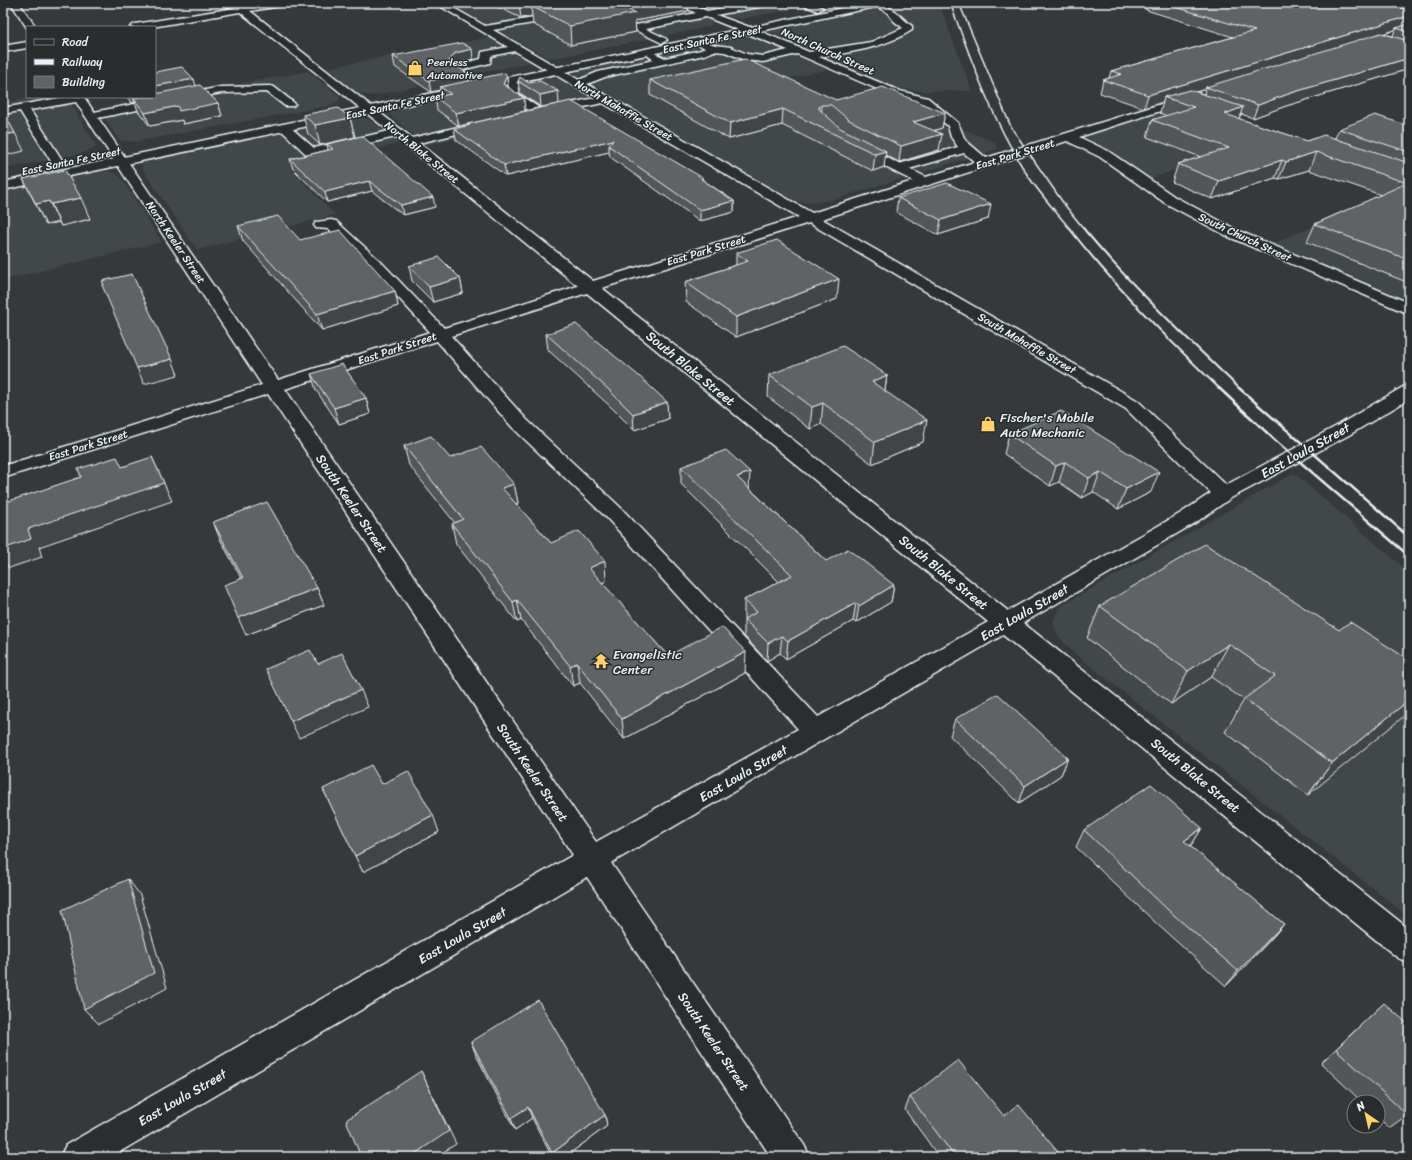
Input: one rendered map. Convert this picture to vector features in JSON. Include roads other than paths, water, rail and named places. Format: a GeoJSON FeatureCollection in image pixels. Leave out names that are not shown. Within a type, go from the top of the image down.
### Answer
{"type":"FeatureCollection","features":[{"type":"Feature","properties":{"kind":"street"},"geometry":{"type":"LineString","coordinates":[[15,3],[30,26]]}},
{"type":"Feature","properties":{"kind":"street"},"geometry":{"type":"LineString","coordinates":[[140,26],[238,6],[281,3]]}},
{"type":"Feature","properties":{"kind":"street","name":"North Mahaffie Street"},"geometry":{"type":"LineString","coordinates":[[439,3],[809,218]]}},
{"type":"Feature","properties":{"kind":"street","name":"North Church Street"},"geometry":{"type":"LineString","coordinates":[[679,3],[752,31],[897,94],[924,100],[954,125],[953,132],[959,141],[967,148]]}},
{"type":"Feature","properties":{"kind":"street"},"geometry":{"type":"LineString","coordinates":[[662,40],[636,28],[764,3]]}},
{"type":"Feature","properties":{"kind":"street"},"geometry":{"type":"LineString","coordinates":[[803,3],[818,8]]}},
{"type":"Feature","properties":{"kind":"street","name":"East Santa Fe Street"},"geometry":{"type":"LineString","coordinates":[[45,166],[58,163],[119,157],[285,128],[365,106],[470,80],[845,3]]}},
{"type":"Feature","properties":{"kind":"street"},"geometry":{"type":"LineString","coordinates":[[808,55],[844,50],[877,42],[900,34],[909,28],[897,19],[890,10],[878,4]]}},
{"type":"Feature","properties":{"kind":"street","name":"East Santa Fe Street"},"geometry":{"type":"LineString","coordinates":[[3,186],[119,157],[365,106],[509,81],[878,4]]}},
{"type":"Feature","properties":{"kind":"street","name":"North Blake Street"},"geometry":{"type":"LineString","coordinates":[[238,6],[590,287]]}},
{"type":"Feature","properties":{"kind":"street"},"geometry":{"type":"LineString","coordinates":[[484,29],[570,13]]}},
{"type":"Feature","properties":{"kind":"street"},"geometry":{"type":"LineString","coordinates":[[699,42],[713,48],[727,49],[745,57],[763,59],[798,51]]}},
{"type":"Feature","properties":{"kind":"street"},"geometry":{"type":"LineString","coordinates":[[3,49],[26,45]]}},
{"type":"Feature","properties":{"kind":"street"},"geometry":{"type":"LineString","coordinates":[[470,80],[457,71],[461,67],[486,61],[486,54],[517,48]]}},
{"type":"Feature","properties":{"kind":"street"},"geometry":{"type":"LineString","coordinates":[[578,84],[602,74],[704,52],[713,48]]}},
{"type":"Feature","properties":{"kind":"street"},"geometry":{"type":"LineString","coordinates":[[647,52],[664,61]]}},
{"type":"Feature","properties":{"kind":"street"},"geometry":{"type":"LineString","coordinates":[[599,62],[616,71]]}},
{"type":"Feature","properties":{"kind":"street"},"geometry":{"type":"LineString","coordinates":[[509,81],[516,87],[512,95],[539,113]]}},
{"type":"Feature","properties":{"kind":"street"},"geometry":{"type":"LineString","coordinates":[[91,116],[221,90],[270,89],[289,104]]}},
{"type":"Feature","properties":{"kind":"street"},"geometry":{"type":"LineString","coordinates":[[3,111],[79,98]]}},
{"type":"Feature","properties":{"kind":"street","name":"North Keeler Street"},"geometry":{"type":"LineString","coordinates":[[79,98],[274,387]]}},
{"type":"Feature","properties":{"kind":"street"},"geometry":{"type":"LineString","coordinates":[[522,116],[605,99]]}},
{"type":"Feature","properties":{"kind":"street","name":"East Park Street"},"geometry":{"type":"LineString","coordinates":[[3,472],[1185,100],[1200,100]]}},
{"type":"Feature","properties":{"kind":"street"},"geometry":{"type":"LineString","coordinates":[[23,107],[58,163]]}},
{"type":"Feature","properties":{"kind":"street"},"geometry":{"type":"LineString","coordinates":[[410,142],[492,123]]}},
{"type":"Feature","properties":{"kind":"street"},"geometry":{"type":"LineString","coordinates":[[285,128],[311,152],[398,133]]}},
{"type":"Feature","properties":{"kind":"street","name":"South Church Street"},"geometry":{"type":"LineString","coordinates":[[1068,137],[1104,154],[1170,200],[1234,234],[1409,309]]}},
{"type":"Feature","properties":{"kind":"street"},"geometry":{"type":"LineString","coordinates":[[850,144],[925,182]]}},
{"type":"Feature","properties":{"kind":"street"},"geometry":{"type":"LineString","coordinates":[[898,168],[967,148],[984,163]]}},
{"type":"Feature","properties":{"kind":"street"},"geometry":{"type":"LineString","coordinates":[[927,160],[954,173]]}},
{"type":"Feature","properties":{"kind":"street","name":"South Mahaffie Street"},"geometry":{"type":"LineString","coordinates":[[809,218],[1107,389],[1132,405],[1224,494]]}},
{"type":"Feature","properties":{"kind":"street"},"geometry":{"type":"LineString","coordinates":[[321,225],[331,224],[376,265],[441,334],[519,423],[614,513],[785,700],[816,731]]}},
{"type":"Feature","properties":{"kind":"street","name":"South Blake Street"},"geometry":{"type":"LineString","coordinates":[[590,287],[1409,948]]}},
{"type":"Feature","properties":{"kind":"street","name":"South Keeler Street"},"geometry":{"type":"LineString","coordinates":[[274,387],[792,1157]]}},
{"type":"Feature","properties":{"kind":"street","name":"East Loula Street"},"geometry":{"type":"LineString","coordinates":[[78,1157],[1188,518],[1224,494],[1342,431],[1409,391]]}},
{"type":"Feature","properties":{"kind":"railway"},"geometry":{"type":"LineString","coordinates":[[950,3],[982,87],[1001,129],[1023,168],[1034,184],[1070,229]]}},
{"type":"Feature","properties":{"kind":"railway"},"geometry":{"type":"LineString","coordinates":[[959,3],[1011,127],[1064,204],[1084,229]]}},
{"type":"Feature","properties":{"kind":"railway"},"geometry":{"type":"LineString","coordinates":[[1069,228],[1123,291],[1220,389]]}},
{"type":"Feature","properties":{"kind":"railway"},"geometry":{"type":"LineString","coordinates":[[1083,228],[1140,291],[1240,389]]}},
{"type":"Feature","properties":{"kind":"railway"},"geometry":{"type":"LineString","coordinates":[[1219,388],[1277,442],[1409,556]]}},
{"type":"Feature","properties":{"kind":"railway"},"geometry":{"type":"LineString","coordinates":[[1239,388],[1409,537]]}},
{"type":"Feature","properties":{"kind":"place","name":"Peerless Automotive"},"geometry":{"type":"Point","coordinates":[415,68]}},
{"type":"Feature","properties":{"kind":"place","name":"Fischer's Mobile Auto Mechanic"},"geometry":{"type":"Point","coordinates":[988,424]}},
{"type":"Feature","properties":{"kind":"place","name":"Evangelistic Center"},"geometry":{"type":"Point","coordinates":[601,661]}}]}
